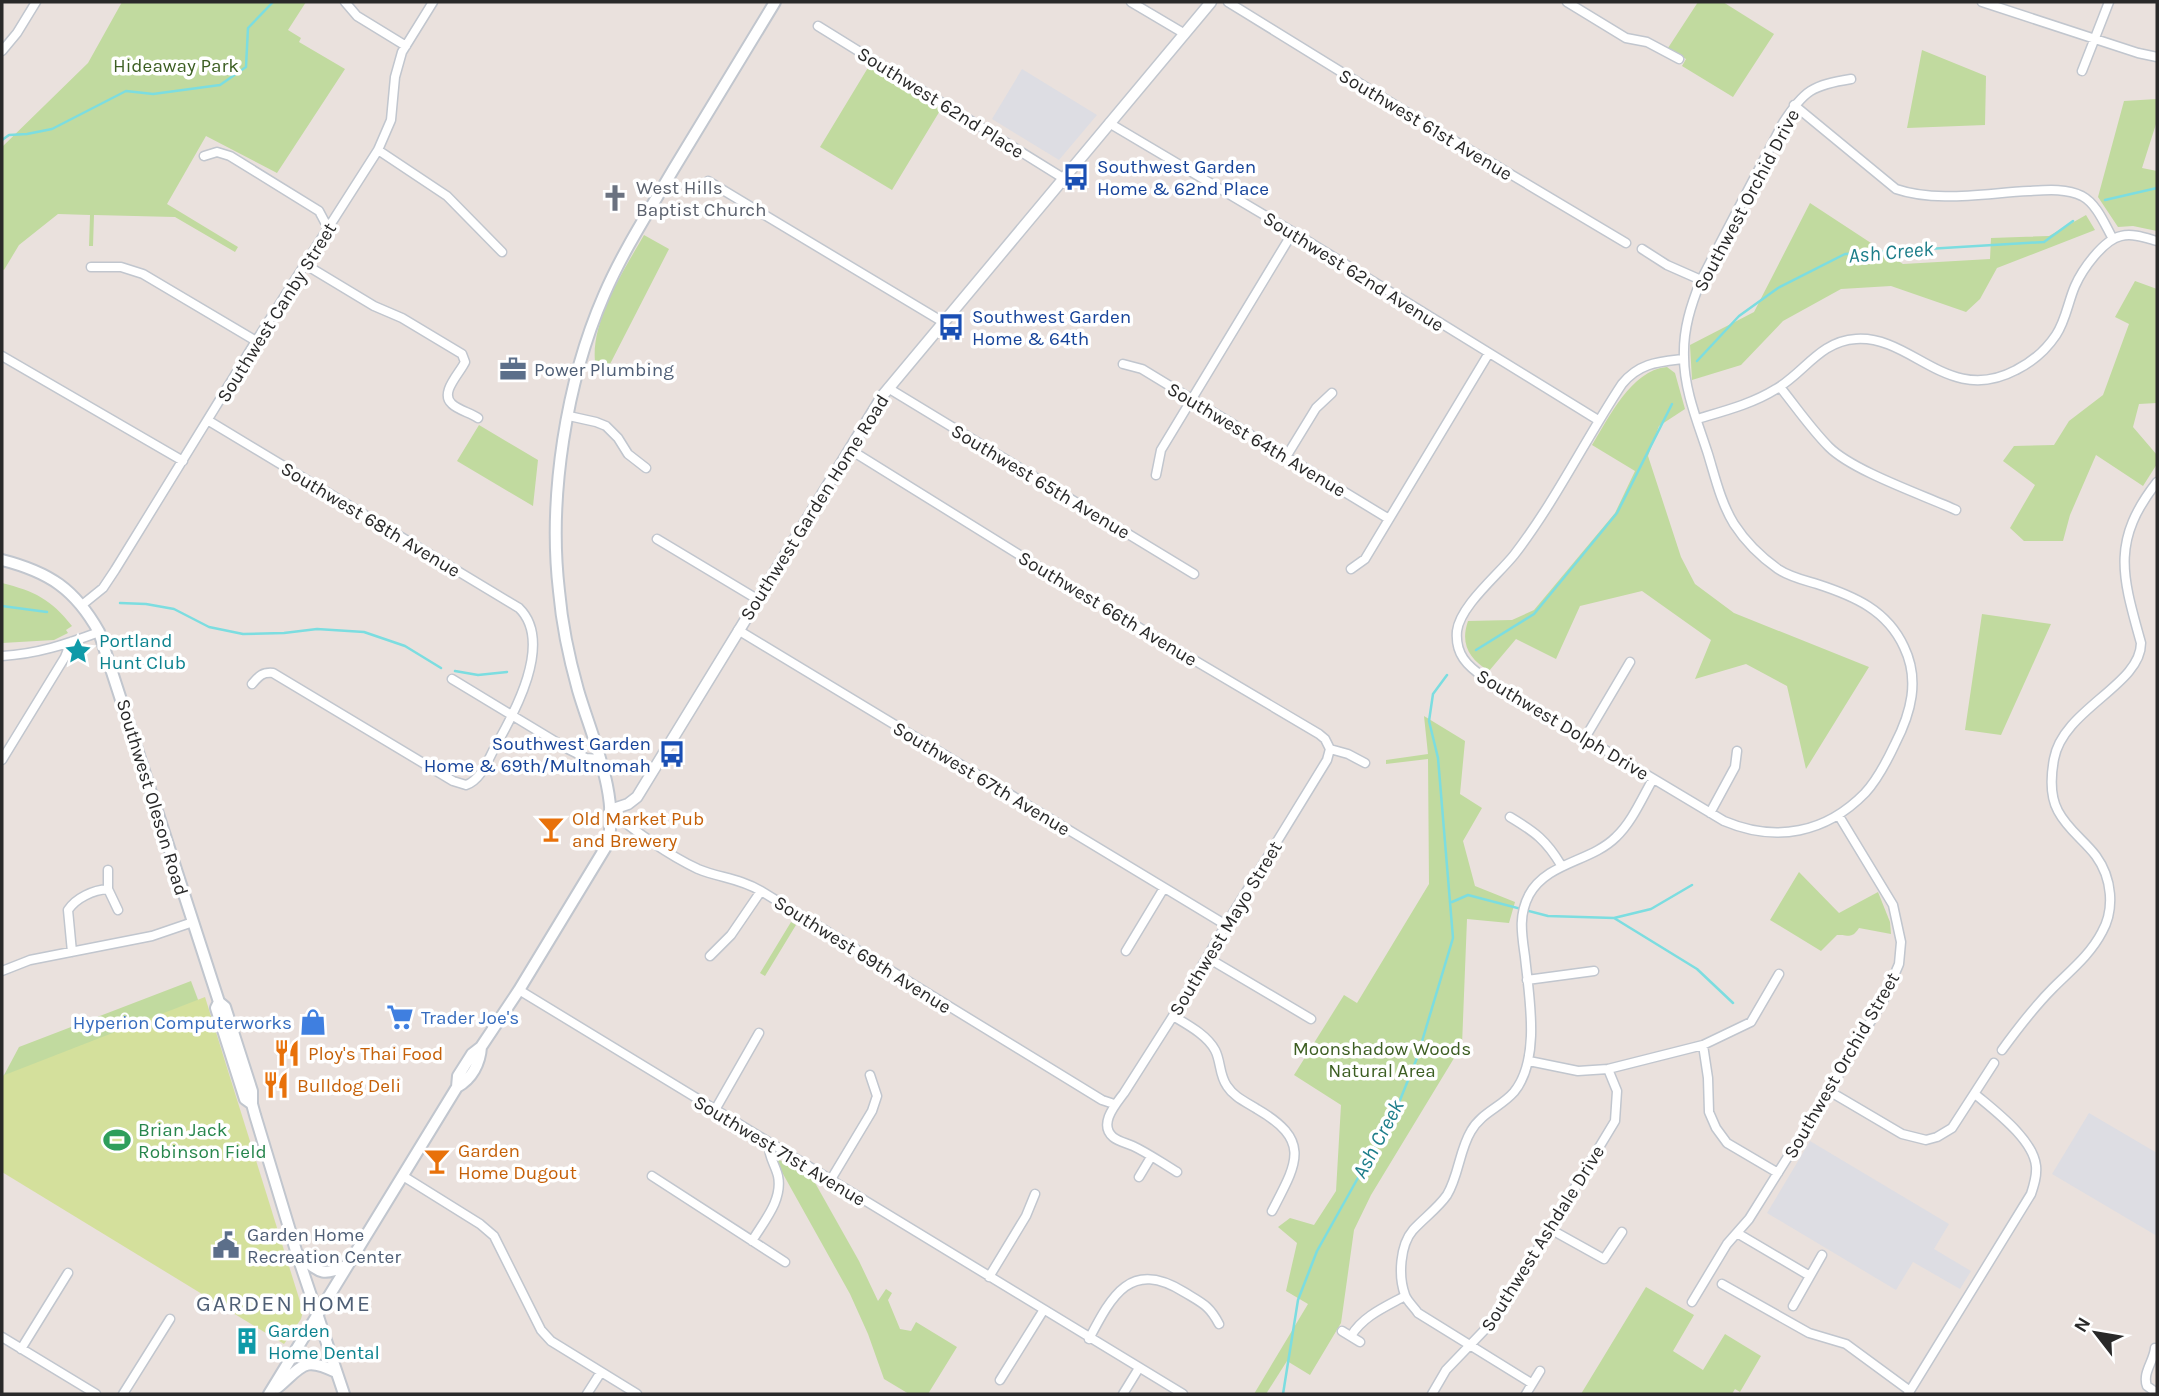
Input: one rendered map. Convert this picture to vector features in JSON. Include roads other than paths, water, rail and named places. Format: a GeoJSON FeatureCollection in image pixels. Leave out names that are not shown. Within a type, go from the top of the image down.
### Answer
{"type":"FeatureCollection","features":[{"type":"Feature","properties":{"kind":"main road"},"geometry":{"type":"LineString","coordinates":[[269,1394],[457,1087],[467,1082],[480,1059],[481,1047],[607,845],[610,810],[599,759],[572,666],[559,590],[557,499],[569,416],[588,338],[620,262],[775,2]]}},
{"type":"Feature","properties":{"kind":"main road","name":"Southwest Oleson Road"},"geometry":{"type":"LineString","coordinates":[[2,560],[43,573],[57,582],[82,605],[99,632],[219,1002],[216,1008],[245,1099],[252,1104],[344,1394]]}},
{"type":"Feature","properties":{"kind":"main road"},"geometry":{"type":"LineString","coordinates":[[298,1254],[323,1273],[348,1265]]}},
{"type":"Feature","properties":{"kind":"main road"},"geometry":{"type":"LineString","coordinates":[[269,1394],[305,1364],[315,1363],[336,1372]]}},
{"type":"Feature","properties":{"kind":"street"},"geometry":{"type":"LineString","coordinates":[[2,51],[37,2]]}},
{"type":"Feature","properties":{"kind":"street"},"geometry":{"type":"LineString","coordinates":[[345,2],[358,16],[406,46]]}},
{"type":"Feature","properties":{"kind":"street","name":"Southwest Canby Street"},"geometry":{"type":"LineString","coordinates":[[82,605],[96,595],[109,580],[256,341],[378,150],[391,120],[397,69],[406,46],[433,2]]}},
{"type":"Feature","properties":{"kind":"street"},"geometry":{"type":"LineString","coordinates":[[1131,2],[1185,34]]}},
{"type":"Feature","properties":{"kind":"street","name":"Southwest Garden Home Road"},"geometry":{"type":"LineString","coordinates":[[610,810],[628,804],[637,796],[888,388],[1211,2]]}},
{"type":"Feature","properties":{"kind":"street","name":"Southwest 61st Avenue"},"geometry":{"type":"LineString","coordinates":[[1228,2],[1411,116],[1626,243]]}},
{"type":"Feature","properties":{"kind":"street"},"geometry":{"type":"LineString","coordinates":[[1567,2],[1626,38],[1647,42],[1679,59]]}},
{"type":"Feature","properties":{"kind":"street"},"geometry":{"type":"LineString","coordinates":[[1982,2],[2157,57]]}},
{"type":"Feature","properties":{"kind":"street"},"geometry":{"type":"LineString","coordinates":[[2082,71],[2109,2]]}},
{"type":"Feature","properties":{"kind":"street","name":"Southwest 62nd Place"},"geometry":{"type":"LineString","coordinates":[[818,26],[1063,178]]}},
{"type":"Feature","properties":{"kind":"street","name":"Southwest Orchid Drive"},"geometry":{"type":"LineString","coordinates":[[1839,816],[1866,792],[1881,771],[1902,731],[1912,701],[1912,672],[1906,650],[1895,629],[1855,597],[1790,576],[1753,549],[1727,511],[1687,388],[1684,359],[1687,319],[1701,280],[1794,105],[1813,88],[1852,79]]}},
{"type":"Feature","properties":{"kind":"street"},"geometry":{"type":"LineString","coordinates":[[1794,105],[1896,189],[1935,196],[2058,190],[2080,195],[2097,212],[2113,239]]}},
{"type":"Feature","properties":{"kind":"street","name":"Southwest 62nd Avenue"},"geometry":{"type":"LineString","coordinates":[[1109,123],[1293,232],[1598,420]]}},
{"type":"Feature","properties":{"kind":"street"},"geometry":{"type":"LineString","coordinates":[[378,150],[447,196],[502,252]]}},
{"type":"Feature","properties":{"kind":"street"},"geometry":{"type":"LineString","coordinates":[[204,156],[218,152],[230,156],[319,211],[328,228]]}},
{"type":"Feature","properties":{"kind":"street"},"geometry":{"type":"LineString","coordinates":[[708,181],[943,322]]}},
{"type":"Feature","properties":{"kind":"street"},"geometry":{"type":"LineString","coordinates":[[1156,475],[1161,450],[1293,232]]}},
{"type":"Feature","properties":{"kind":"street"},"geometry":{"type":"LineString","coordinates":[[1697,419],[1761,398],[1780,387],[1823,350],[1855,339],[1875,340],[1892,346],[1931,369],[1950,376],[1981,379],[2014,372],[2031,361],[2057,334],[2074,287],[2093,257],[2120,236],[2157,241]]}},
{"type":"Feature","properties":{"kind":"street"},"geometry":{"type":"LineString","coordinates":[[1642,249],[1667,265],[1701,280]]}},
{"type":"Feature","properties":{"kind":"street"},"geometry":{"type":"LineString","coordinates":[[306,265],[462,354],[465,362],[447,397],[452,404],[478,418]]}},
{"type":"Feature","properties":{"kind":"street"},"geometry":{"type":"LineString","coordinates":[[91,267],[121,267],[143,274],[256,341]]}},
{"type":"Feature","properties":{"kind":"street"},"geometry":{"type":"LineString","coordinates":[[1351,569],[1365,559],[1489,354]]}},
{"type":"Feature","properties":{"kind":"street"},"geometry":{"type":"LineString","coordinates":[[2,356],[183,461]]}},
{"type":"Feature","properties":{"kind":"street","name":"Southwest Dolph Drive"},"geometry":{"type":"LineString","coordinates":[[1684,359],[1657,362],[1637,369],[1622,384],[1526,538],[1464,613],[1457,631],[1457,647],[1461,659],[1469,667],[1585,738],[1710,813],[1737,826],[1775,833],[1811,828],[1839,816]]}},
{"type":"Feature","properties":{"kind":"street","name":"Southwest 64th Avenue"},"geometry":{"type":"LineString","coordinates":[[1123,364],[1142,369],[1389,519]]}},
{"type":"Feature","properties":{"kind":"street"},"geometry":{"type":"LineString","coordinates":[[1780,387],[1828,447],[1838,455],[1956,510]]}},
{"type":"Feature","properties":{"kind":"street","name":"Southwest 65th Avenue"},"geometry":{"type":"LineString","coordinates":[[888,388],[1194,574]]}},
{"type":"Feature","properties":{"kind":"street"},"geometry":{"type":"LineString","coordinates":[[1286,457],[1316,408],[1332,393]]}},
{"type":"Feature","properties":{"kind":"street"},"geometry":{"type":"LineString","coordinates":[[569,416],[606,426],[628,454],[646,468]]}},
{"type":"Feature","properties":{"kind":"street","name":"Southwest 68th Avenue"},"geometry":{"type":"LineString","coordinates":[[209,421],[519,608],[530,621],[532,639],[530,664],[519,706],[513,716]]}},
{"type":"Feature","properties":{"kind":"street","name":"Southwest 66th Avenue"},"geometry":{"type":"LineString","coordinates":[[849,449],[1084,595],[1319,734],[1325,738],[1330,749],[1348,754],[1365,764]]}},
{"type":"Feature","properties":{"kind":"street"},"geometry":{"type":"LineString","coordinates":[[2002,1050],[2037,1005],[2080,963],[2101,934],[2111,908],[2102,866],[2095,855],[2074,835],[2057,810],[2052,786],[2054,758],[2059,744],[2073,724],[2095,701],[2125,677],[2141,652],[2123,567],[2123,553],[2130,526],[2157,482]]}},
{"type":"Feature","properties":{"kind":"street"},"geometry":{"type":"LineString","coordinates":[[657,539],[757,599]]}},
{"type":"Feature","properties":{"kind":"street","name":"Southwest 67th Avenue"},"geometry":{"type":"LineString","coordinates":[[738,630],[1226,925]]}},
{"type":"Feature","properties":{"kind":"street"},"geometry":{"type":"LineString","coordinates":[[2,656],[32,654],[99,632]]}},
{"type":"Feature","properties":{"kind":"street"},"geometry":{"type":"LineString","coordinates":[[2,760],[65,657],[71,642]]}},
{"type":"Feature","properties":{"kind":"street"},"geometry":{"type":"LineString","coordinates":[[1585,738],[1630,662]]}},
{"type":"Feature","properties":{"kind":"street"},"geometry":{"type":"LineString","coordinates":[[252,684],[259,675],[273,673],[453,780],[467,785],[478,776],[513,716]]}},
{"type":"Feature","properties":{"kind":"street"},"geometry":{"type":"LineString","coordinates":[[452,679],[579,755],[591,760],[599,759]]}},
{"type":"Feature","properties":{"kind":"street","name":"Southwest Mayo Street"},"geometry":{"type":"LineString","coordinates":[[1114,1104],[1124,1093],[1173,1016],[1327,760],[1330,749]]}},
{"type":"Feature","properties":{"kind":"street"},"geometry":{"type":"LineString","coordinates":[[1710,813],[1735,767],[1737,751]]}},
{"type":"Feature","properties":{"kind":"street"},"geometry":{"type":"LineString","coordinates":[[1531,1383],[1418,1312],[1405,1296],[1403,1245],[1413,1230],[1445,1198],[1454,1182],[1462,1148],[1471,1129],[1483,1115],[1514,1092],[1529,1061],[1527,980],[1521,913],[1531,892],[1561,865],[1597,852],[1616,838],[1653,779]]}},
{"type":"Feature","properties":{"kind":"street","name":"Southwest 69th Avenue"},"geometry":{"type":"LineString","coordinates":[[610,810],[630,827],[696,868],[742,881],[761,891],[994,1035],[1102,1100],[1114,1104]]}},
{"type":"Feature","properties":{"kind":"street","name":"Southwest Orchid Street"},"geometry":{"type":"LineString","coordinates":[[1692,1302],[1727,1244],[1749,1219],[1778,1173],[1893,982],[1901,953],[1900,929],[1893,905],[1839,816]]}},
{"type":"Feature","properties":{"kind":"street"},"geometry":{"type":"LineString","coordinates":[[1510,817],[1548,844],[1561,865]]}},
{"type":"Feature","properties":{"kind":"street"},"geometry":{"type":"LineString","coordinates":[[108,870],[108,888],[118,910]]}},
{"type":"Feature","properties":{"kind":"street"},"geometry":{"type":"LineString","coordinates":[[72,952],[68,910],[76,901],[96,890],[108,888]]}},
{"type":"Feature","properties":{"kind":"street"},"geometry":{"type":"LineString","coordinates":[[1126,951],[1164,888]]}},
{"type":"Feature","properties":{"kind":"street"},"geometry":{"type":"LineString","coordinates":[[710,956],[731,935],[761,891]]}},
{"type":"Feature","properties":{"kind":"street"},"geometry":{"type":"LineString","coordinates":[[2,971],[30,960],[152,936],[192,922]]}},
{"type":"Feature","properties":{"kind":"street"},"geometry":{"type":"LineString","coordinates":[[1208,958],[1311,1019]]}},
{"type":"Feature","properties":{"kind":"street"},"geometry":{"type":"LineString","coordinates":[[1527,980],[1594,971]]}},
{"type":"Feature","properties":{"kind":"street"},"geometry":{"type":"LineString","coordinates":[[1529,1061],[1578,1071],[1608,1069],[1703,1045],[1751,1022],[1779,974]]}},
{"type":"Feature","properties":{"kind":"street","name":"Southwest 71st Avenue"},"geometry":{"type":"LineString","coordinates":[[519,990],[1183,1394]]}},
{"type":"Feature","properties":{"kind":"street"},"geometry":{"type":"LineString","coordinates":[[1173,1016],[1207,1040],[1216,1051],[1221,1074],[1236,1097],[1270,1116],[1287,1131],[1295,1147],[1294,1169],[1272,1211]]}},
{"type":"Feature","properties":{"kind":"street"},"geometry":{"type":"LineString","coordinates":[[715,1110],[760,1033]]}},
{"type":"Feature","properties":{"kind":"street"},"geometry":{"type":"LineString","coordinates":[[1703,1045],[1709,1112],[1716,1128],[1727,1143],[1778,1173]]}},
{"type":"Feature","properties":{"kind":"street"},"geometry":{"type":"LineString","coordinates":[[1829,1091],[1902,1134],[1926,1140],[1937,1138],[1952,1128],[1994,1063]]}},
{"type":"Feature","properties":{"kind":"street","name":"Southwest Ashdale Drive"},"geometry":{"type":"LineString","coordinates":[[1432,1394],[1446,1370],[1496,1318],[1615,1121],[1616,1091],[1608,1069]]}},
{"type":"Feature","properties":{"kind":"street"},"geometry":{"type":"LineString","coordinates":[[830,1181],[872,1111],[877,1096],[870,1075]]}},
{"type":"Feature","properties":{"kind":"street"},"geometry":{"type":"LineString","coordinates":[[1722,1284],[1809,1333],[1846,1344],[1909,1393],[2031,1194],[2036,1175],[2036,1164],[2031,1150],[2005,1120],[1975,1094]]}},
{"type":"Feature","properties":{"kind":"street"},"geometry":{"type":"LineString","coordinates":[[1114,1104],[1107,1122],[1111,1135],[1177,1172]]}},
{"type":"Feature","properties":{"kind":"street"},"geometry":{"type":"LineString","coordinates":[[752,1241],[775,1205],[778,1195],[778,1176],[768,1152],[769,1144]]}},
{"type":"Feature","properties":{"kind":"street"},"geometry":{"type":"LineString","coordinates":[[1139,1177],[1151,1157]]}},
{"type":"Feature","properties":{"kind":"street"},"geometry":{"type":"LineString","coordinates":[[403,1176],[486,1228],[497,1241],[543,1333],[551,1341],[637,1394]]}},
{"type":"Feature","properties":{"kind":"street"},"geometry":{"type":"LineString","coordinates":[[652,1176],[785,1262]]}},
{"type":"Feature","properties":{"kind":"street"},"geometry":{"type":"LineString","coordinates":[[989,1277],[1026,1216],[1035,1194]]}},
{"type":"Feature","properties":{"kind":"street"},"geometry":{"type":"LineString","coordinates":[[1550,1229],[1604,1259],[1622,1233]]}},
{"type":"Feature","properties":{"kind":"street"},"geometry":{"type":"LineString","coordinates":[[1737,1233],[1810,1276]]}},
{"type":"Feature","properties":{"kind":"street"},"geometry":{"type":"LineString","coordinates":[[1793,1306],[1822,1255]]}},
{"type":"Feature","properties":{"kind":"street"},"geometry":{"type":"LineString","coordinates":[[21,1349],[68,1273]]}},
{"type":"Feature","properties":{"kind":"street"},"geometry":{"type":"LineString","coordinates":[[1089,1339],[1125,1284],[1142,1279],[1159,1280],[1175,1287],[1212,1310],[1220,1324]]}},
{"type":"Feature","properties":{"kind":"street"},"geometry":{"type":"LineString","coordinates":[[1350,1336],[1358,1324],[1405,1296]]}},
{"type":"Feature","properties":{"kind":"street"},"geometry":{"type":"LineString","coordinates":[[1000,1380],[1043,1311]]}},
{"type":"Feature","properties":{"kind":"street"},"geometry":{"type":"LineString","coordinates":[[123,1394],[170,1319]]}},
{"type":"Feature","properties":{"kind":"street"},"geometry":{"type":"LineString","coordinates":[[1342,1331],[1360,1342]]}},
{"type":"Feature","properties":{"kind":"street"},"geometry":{"type":"LineString","coordinates":[[2,1337],[96,1394]]}},
{"type":"Feature","properties":{"kind":"street"},"geometry":{"type":"LineString","coordinates":[[2155,1348],[2155,1356],[2145,1378],[2147,1386],[2157,1393]]}},
{"type":"Feature","properties":{"kind":"street"},"geometry":{"type":"LineString","coordinates":[[1124,1394],[1139,1368]]}},
{"type":"Feature","properties":{"kind":"street"},"geometry":{"type":"LineString","coordinates":[[1526,1394],[1540,1371]]}},
{"type":"Feature","properties":{"kind":"street"},"geometry":{"type":"LineString","coordinates":[[587,1394],[601,1372]]}},
{"type":"Feature","properties":{"kind":"waterway"},"geometry":{"type":"LineString","coordinates":[[2,140],[9,135],[52,129],[126,91],[153,94],[220,85],[246,67],[248,28],[273,2]]}},
{"type":"Feature","properties":{"kind":"waterway","name":"Ash Creek"},"geometry":{"type":"LineString","coordinates":[[2105,200],[2157,188]]}},
{"type":"Feature","properties":{"kind":"waterway","name":"Ash Creek"},"geometry":{"type":"LineString","coordinates":[[1697,361],[1739,316],[1778,288],[1845,254],[2044,242],[2073,221]]}},
{"type":"Feature","properties":{"kind":"waterway","name":"Ash Creek"},"geometry":{"type":"LineString","coordinates":[[1476,650],[1534,614],[1617,513],[1672,404]]}},
{"type":"Feature","properties":{"kind":"waterway"},"geometry":{"type":"LineString","coordinates":[[120,603],[174,609],[209,627],[243,634],[317,629],[364,632],[405,646],[441,668]]}},
{"type":"Feature","properties":{"kind":"waterway"},"geometry":{"type":"LineString","coordinates":[[2,606],[47,612]]}},
{"type":"Feature","properties":{"kind":"waterway"},"geometry":{"type":"LineString","coordinates":[[455,671],[478,675],[507,672]]}},
{"type":"Feature","properties":{"kind":"waterway","name":"Ash Creek"},"geometry":{"type":"LineString","coordinates":[[1283,1394],[1298,1300],[1317,1251],[1396,1110],[1417,1058],[1453,938],[1438,758],[1429,721],[1433,694],[1447,675]]}},
{"type":"Feature","properties":{"kind":"waterway"},"geometry":{"type":"LineString","coordinates":[[1452,902],[1468,895],[1548,916],[1614,918],[1651,909],[1692,885]]}},
{"type":"Feature","properties":{"kind":"waterway"},"geometry":{"type":"LineString","coordinates":[[1614,918],[1697,969],[1733,1003]]}},
{"type":"Feature","properties":{"kind":"place","name":"Southwest Garden Home & 62nd Place"},"geometry":{"type":"Point","coordinates":[1076,177]}},
{"type":"Feature","properties":{"kind":"place","name":"West Hills Baptist Church"},"geometry":{"type":"Point","coordinates":[615,198]}},
{"type":"Feature","properties":{"kind":"place","name":"Southwest Garden Home & 64th"},"geometry":{"type":"Point","coordinates":[951,327]}},
{"type":"Feature","properties":{"kind":"place","name":"Power Plumbing"},"geometry":{"type":"Point","coordinates":[513,369]}},
{"type":"Feature","properties":{"kind":"place","name":"Portland Hunt Club"},"geometry":{"type":"Point","coordinates":[78,651]}},
{"type":"Feature","properties":{"kind":"place","name":"Southwest Garden Home & 69th/Multnomah"},"geometry":{"type":"Point","coordinates":[672,754]}},
{"type":"Feature","properties":{"kind":"place","name":"Old Market Pub and Brewery"},"geometry":{"type":"Point","coordinates":[551,829]}},
{"type":"Feature","properties":{"kind":"place","name":"Trader Joe's"},"geometry":{"type":"Point","coordinates":[400,1017]}},
{"type":"Feature","properties":{"kind":"place","name":"Hyperion Computerworks"},"geometry":{"type":"Point","coordinates":[313,1022]}},
{"type":"Feature","properties":{"kind":"place","name":"Ploy's Thai Food"},"geometry":{"type":"Point","coordinates":[287,1053]}},
{"type":"Feature","properties":{"kind":"place","name":"Bulldog Deli"},"geometry":{"type":"Point","coordinates":[276,1085]}},
{"type":"Feature","properties":{"kind":"place","name":"Brian Jack Robinson Field"},"geometry":{"type":"Point","coordinates":[117,1140]}},
{"type":"Feature","properties":{"kind":"place","name":"Garden Home Dugout"},"geometry":{"type":"Point","coordinates":[437,1161]}},
{"type":"Feature","properties":{"kind":"place","name":"Garden Home Recreation Center"},"geometry":{"type":"Point","coordinates":[226,1245]}},
{"type":"Feature","properties":{"kind":"place","name":"Garden Home Dental"},"geometry":{"type":"Point","coordinates":[247,1341]}},
{"type":"Feature","properties":{"kind":"district","name":"GARDEN HOME"},"geometry":{"type":"Point","coordinates":[284,1303]}},
{"type":"Feature","properties":{"kind":"park label","name":"Hideaway Park"},"geometry":{"type":"Point","coordinates":[176,65]}},
{"type":"Feature","properties":{"kind":"park label","name":"Moonshadow Woods Natural Area"},"geometry":{"type":"Point","coordinates":[1382,1059]}}]}
